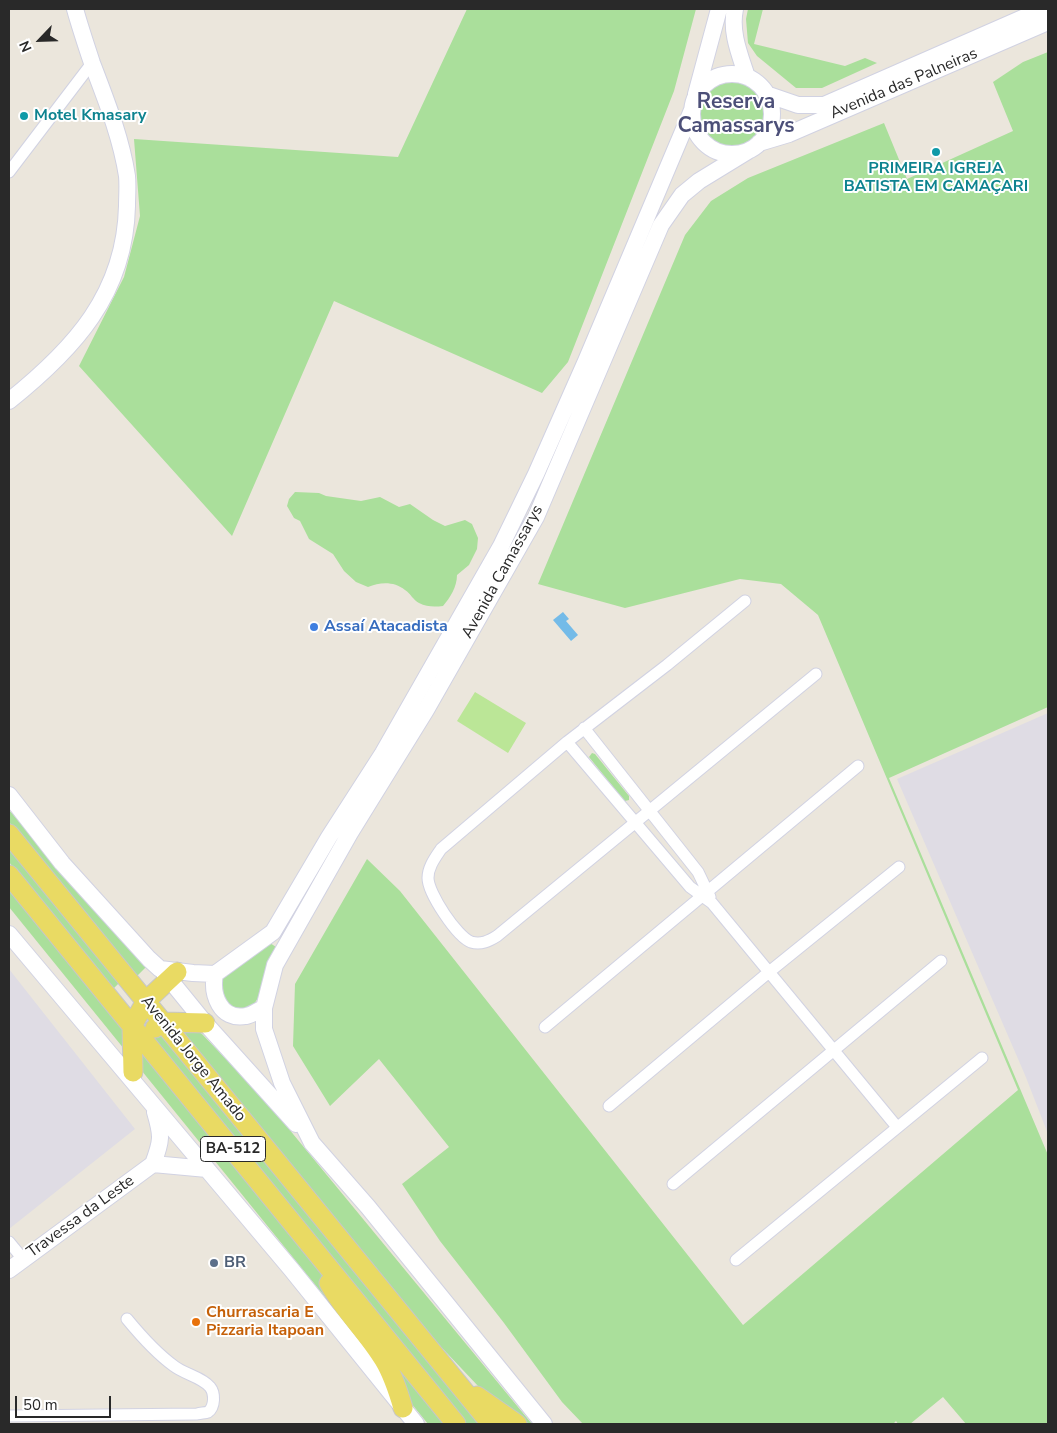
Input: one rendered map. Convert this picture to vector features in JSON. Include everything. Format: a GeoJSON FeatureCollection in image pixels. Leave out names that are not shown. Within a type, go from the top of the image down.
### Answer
{"type":"FeatureCollection","features":[{"type":"Feature","properties":{"kind":"main road","name":"Avenida Jorge Amado"},"geometry":{"type":"LineString","coordinates":[[9,834],[491,1424]]}},
{"type":"Feature","properties":{"kind":"main road","name":"Avenida Jorge Amado"},"geometry":{"type":"LineString","coordinates":[[9,875],[456,1424]]}},
{"type":"Feature","properties":{"kind":"main road"},"geometry":{"type":"LineString","coordinates":[[134,1079],[138,1033],[146,1001],[169,973]]}},
{"type":"Feature","properties":{"kind":"main road"},"geometry":{"type":"LineString","coordinates":[[138,1033],[150,1031],[163,1022],[205,1023]]}},
{"type":"Feature","properties":{"kind":"main road"},"geometry":{"type":"LineString","coordinates":[[315,1250],[336,1296],[384,1360],[397,1388],[403,1408]]}},
{"type":"Feature","properties":{"kind":"main road"},"geometry":{"type":"LineString","coordinates":[[459,1384],[516,1424]]}},
{"type":"Feature","properties":{"kind":"street"},"geometry":{"type":"LineString","coordinates":[[9,400],[37,378],[73,343],[88,323],[113,280],[126,225],[127,178],[119,139],[74,9]]}},
{"type":"Feature","properties":{"kind":"street"},"geometry":{"type":"LineString","coordinates":[[693,104],[702,87],[717,77],[735,74],[747,77],[758,84],[766,94],[771,107],[771,120],[767,132],[754,147],[737,154],[725,154],[714,150],[704,143],[696,133],[692,122],[693,104],[719,9]]}},
{"type":"Feature","properties":{"kind":"street"},"geometry":{"type":"LineString","coordinates":[[735,9],[734,33],[747,77]]}},
{"type":"Feature","properties":{"kind":"street","name":"Avenida das Palneiras"},"geometry":{"type":"LineString","coordinates":[[766,94],[798,106],[824,105],[1043,9]]}},
{"type":"Feature","properties":{"kind":"street","name":"Avenida das Palneiras"},"geometry":{"type":"LineString","coordinates":[[754,147],[789,134],[1048,22]]}},
{"type":"Feature","properties":{"kind":"street"},"geometry":{"type":"LineString","coordinates":[[9,172],[92,63]]}},
{"type":"Feature","properties":{"kind":"street","name":"Avenida Camassarys"},"geometry":{"type":"LineString","coordinates":[[214,974],[273,932],[329,837],[383,752],[501,546],[536,474],[586,361],[693,104]]}},
{"type":"Feature","properties":{"kind":"street","name":"Avenida Camassarys"},"geometry":{"type":"LineString","coordinates":[[312,1142],[282,1083],[264,1029],[264,1008],[275,965],[350,833],[426,710],[536,517],[661,225],[682,195],[699,181],[754,147]]}},
{"type":"Feature","properties":{"kind":"street"},"geometry":{"type":"LineString","coordinates":[[745,600],[667,665],[584,728],[441,849],[430,865],[428,879],[432,894],[440,908],[464,938],[470,942],[478,943],[488,942],[497,936],[816,674]]}},
{"type":"Feature","properties":{"kind":"street"},"geometry":{"type":"LineString","coordinates":[[584,728],[698,872],[705,894],[712,903],[897,1127]]}},
{"type":"Feature","properties":{"kind":"street"},"geometry":{"type":"LineString","coordinates":[[567,742],[690,887],[705,894]]}},
{"type":"Feature","properties":{"kind":"street"},"geometry":{"type":"LineString","coordinates":[[545,1027],[858,766]]}},
{"type":"Feature","properties":{"kind":"street"},"geometry":{"type":"LineString","coordinates":[[9,795],[62,863],[149,959],[169,973],[205,1023],[368,1207],[544,1424]]}},
{"type":"Feature","properties":{"kind":"street"},"geometry":{"type":"LineString","coordinates":[[609,1106],[769,972],[899,867]]}},
{"type":"Feature","properties":{"kind":"street"},"geometry":{"type":"LineString","coordinates":[[9,934],[134,1079],[153,1107],[318,1302],[416,1424]]}},
{"type":"Feature","properties":{"kind":"street"},"geometry":{"type":"LineString","coordinates":[[673,1184],[941,961]]}},
{"type":"Feature","properties":{"kind":"street"},"geometry":{"type":"LineString","coordinates":[[169,973],[214,974],[213,984],[217,1002],[222,1009],[234,1016],[246,1016],[264,1008]]}},
{"type":"Feature","properties":{"kind":"street"},"geometry":{"type":"LineString","coordinates":[[736,1260],[982,1058]]}},
{"type":"Feature","properties":{"kind":"street"},"geometry":{"type":"LineString","coordinates":[[153,1107],[160,1129],[160,1144],[153,1164],[207,1169]]}},
{"type":"Feature","properties":{"kind":"street","name":"Travessa da Leste"},"geometry":{"type":"LineString","coordinates":[[9,1270],[153,1164]]}},
{"type":"Feature","properties":{"kind":"street"},"geometry":{"type":"LineString","coordinates":[[9,1242],[23,1259]]}},
{"type":"Feature","properties":{"kind":"street"},"geometry":{"type":"LineString","coordinates":[[9,1416],[206,1413],[213,1406],[212,1389],[207,1384],[174,1366],[145,1340],[128,1319]]}},
{"type":"Feature","properties":{"kind":"shaded area"},"geometry":{"type":"Polygon","coordinates":[[[1048,713],[1048,1134],[1025,1075],[897,779],[1048,713]]]}},
{"type":"Feature","properties":{"kind":"shaded area"},"geometry":{"type":"Polygon","coordinates":[[[9,969],[135,1129],[9,1229],[9,969]]]}},
{"type":"Feature","properties":{"kind":"green space"},"geometry":{"type":"Polygon","coordinates":[[[467,9],[696,9],[674,91],[568,362],[542,393],[334,301],[232,536],[79,366],[124,277],[140,216],[134,139],[398,157],[467,9]]]}},
{"type":"Feature","properties":{"kind":"green space"},"geometry":{"type":"Polygon","coordinates":[[[748,9],[763,9],[754,44],[845,66],[865,58],[877,63],[822,88],[796,88],[757,56],[748,43],[746,19],[748,9]]]}},
{"type":"Feature","properties":{"kind":"green space"},"geometry":{"type":"Polygon","coordinates":[[[1048,52],[1048,707],[889,778],[1048,1155],[1048,1424],[966,1424],[943,1397],[910,1424],[898,1424],[896,1421],[893,1424],[583,1424],[562,1402],[440,1241],[402,1184],[449,1147],[379,1059],[330,1106],[293,1046],[295,984],[367,859],[400,891],[743,1325],[1018,1090],[818,615],[781,584],[740,579],[625,608],[538,584],[685,235],[711,201],[748,178],[884,123],[907,179],[1013,131],[993,82],[1023,62],[1048,52]]]}},
{"type":"Feature","properties":{"kind":"green space"},"geometry":{"type":"Polygon","coordinates":[[[725,80],[739,80],[752,85],[762,95],[767,108],[767,122],[762,135],[752,145],[739,150],[725,150],[712,145],[702,135],[697,122],[697,108],[702,95],[712,85],[725,80]]]}},
{"type":"Feature","properties":{"kind":"green space"},"geometry":{"type":"Polygon","coordinates":[[[295,492],[319,493],[326,496],[361,501],[380,497],[399,507],[410,504],[445,526],[465,520],[472,524],[478,538],[477,549],[469,565],[457,575],[453,592],[443,606],[425,605],[417,602],[401,587],[396,585],[382,583],[368,587],[356,582],[344,571],[333,554],[309,539],[300,521],[294,518],[287,506],[289,499],[295,492]]]}},
{"type":"Feature","properties":{"kind":"green space"},"geometry":{"type":"Polygon","coordinates":[[[475,692],[526,723],[508,753],[457,721],[475,692]]]}},
{"type":"Feature","properties":{"kind":"green space"},"geometry":{"type":"Polygon","coordinates":[[[592,753],[595,754],[629,796],[629,800],[625,801],[623,799],[589,757],[592,753]]]}},
{"type":"Feature","properties":{"kind":"green space"},"geometry":{"type":"Polygon","coordinates":[[[9,810],[146,967],[135,978],[9,822],[9,810]]]}},
{"type":"Feature","properties":{"kind":"green space"},"geometry":{"type":"Polygon","coordinates":[[[9,843],[120,982],[113,989],[82,954],[9,862],[9,843]]]}},
{"type":"Feature","properties":{"kind":"green space"},"geometry":{"type":"Polygon","coordinates":[[[9,884],[449,1424],[428,1424],[9,907],[9,884]]]}},
{"type":"Feature","properties":{"kind":"green space"},"geometry":{"type":"Polygon","coordinates":[[[270,943],[276,947],[258,998],[252,1007],[241,1011],[229,1009],[221,1000],[222,976],[270,943]]]}},
{"type":"Feature","properties":{"kind":"green space"},"geometry":{"type":"Polygon","coordinates":[[[192,1028],[202,1034],[265,1100],[532,1424],[529,1424],[478,1386],[395,1298],[177,1029],[192,1028]]]}},
{"type":"Feature","properties":{"kind":"green space"},"geometry":{"type":"Polygon","coordinates":[[[160,1030],[479,1424],[467,1424],[153,1040],[160,1030]]]}},
{"type":"Feature","properties":{"kind":"water"},"geometry":{"type":"Polygon","coordinates":[[[563,612],[569,619],[566,621],[578,635],[571,641],[553,620],[563,612]]]}},
{"type":"Feature","properties":{"kind":"place","name":"Motel Kmasary"},"geometry":{"type":"Point","coordinates":[24,116]}},
{"type":"Feature","properties":{"kind":"place","name":"PRIMEIRA IGREJA BATISTA EM CAMAÇARI"},"geometry":{"type":"Point","coordinates":[936,152]}},
{"type":"Feature","properties":{"kind":"place","name":"Assaí Atacadista"},"geometry":{"type":"Point","coordinates":[314,627]}},
{"type":"Feature","properties":{"kind":"place","name":"BR"},"geometry":{"type":"Point","coordinates":[214,1263]}},
{"type":"Feature","properties":{"kind":"place","name":"Churrascaria E Pizzaria Itapoan"},"geometry":{"type":"Point","coordinates":[196,1322]}},
{"type":"Feature","properties":{"kind":"district","name":"Reserva Camassarys"},"geometry":{"type":"Point","coordinates":[736,115]}}]}
